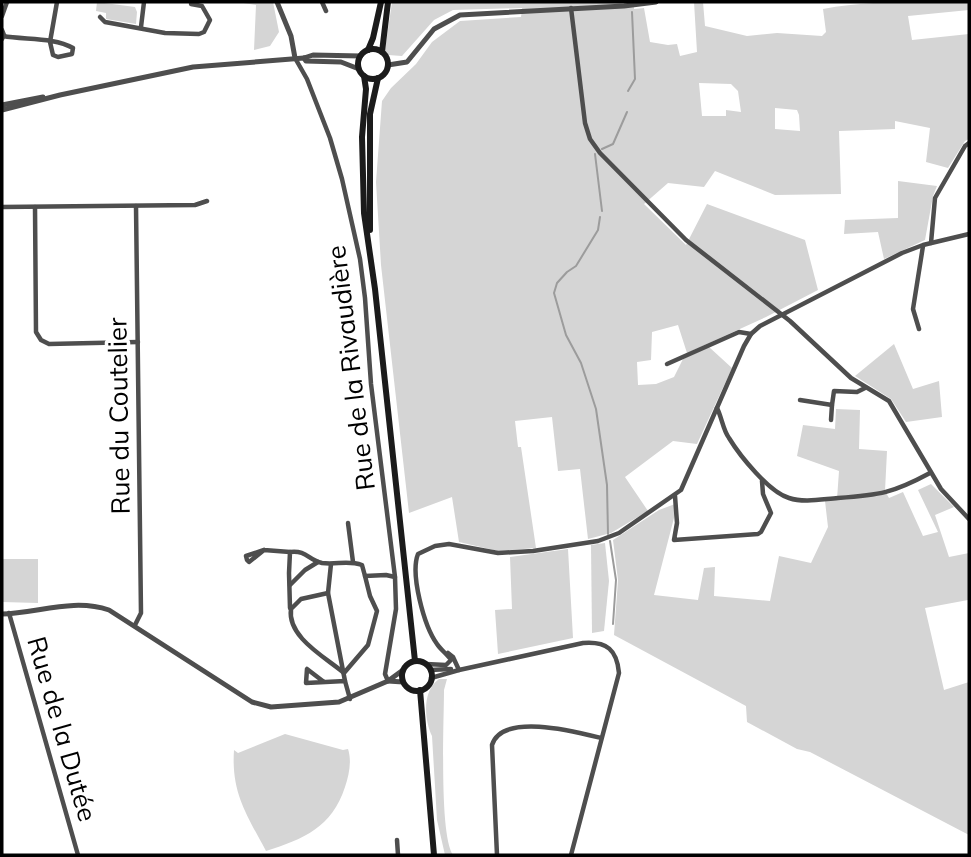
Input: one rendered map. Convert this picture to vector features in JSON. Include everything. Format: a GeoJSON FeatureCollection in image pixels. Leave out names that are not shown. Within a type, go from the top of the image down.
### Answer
{"type":"FeatureCollection","features":[{"type":"Feature","properties":{"kind":"main road"},"geometry":{"type":"LineString","coordinates":[[368,50],[377,25],[381,2]]}},
{"type":"Feature","properties":{"kind":"main road"},"geometry":{"type":"LineString","coordinates":[[382,52],[375,49],[361,55],[359,69],[364,76],[369,79],[378,78],[383,75],[388,65],[382,52],[388,2]]}},
{"type":"Feature","properties":{"kind":"main road"},"geometry":{"type":"LineString","coordinates":[[364,76],[366,89],[362,181],[415,661]]}},
{"type":"Feature","properties":{"kind":"main road"},"geometry":{"type":"LineString","coordinates":[[372,267],[369,139],[373,92],[378,78]]}},
{"type":"Feature","properties":{"kind":"main road"},"geometry":{"type":"LineString","coordinates":[[415,661],[428,667],[431,678],[427,686],[420,690],[409,688],[404,682],[403,670],[415,661]]}},
{"type":"Feature","properties":{"kind":"main road"},"geometry":{"type":"LineString","coordinates":[[420,690],[434,855]]}},
{"type":"Feature","properties":{"kind":"street"},"geometry":{"type":"LineString","coordinates":[[2,16],[7,2]]}},
{"type":"Feature","properties":{"kind":"street"},"geometry":{"type":"LineString","coordinates":[[2,30],[3,38],[50,42],[72,46],[74,52],[70,55],[54,57],[50,42],[57,2]]}},
{"type":"Feature","properties":{"kind":"street"},"geometry":{"type":"LineString","coordinates":[[141,2],[141,28]]}},
{"type":"Feature","properties":{"kind":"street"},"geometry":{"type":"LineString","coordinates":[[277,2],[291,36],[295,58]]}},
{"type":"Feature","properties":{"kind":"street"},"geometry":{"type":"LineString","coordinates":[[322,2],[326,11]]}},
{"type":"Feature","properties":{"kind":"street"},"geometry":{"type":"LineString","coordinates":[[388,65],[407,62],[435,29],[456,16],[569,6],[631,6],[656,2]]}},
{"type":"Feature","properties":{"kind":"street"},"geometry":{"type":"LineString","coordinates":[[100,17],[105,22],[165,33],[199,34],[204,32],[210,20],[202,6],[191,4]]}},
{"type":"Feature","properties":{"kind":"street"},"geometry":{"type":"LineString","coordinates":[[569,6],[585,122],[590,139],[600,153],[686,240],[790,321],[851,378],[889,401],[930,473],[969,519]]}},
{"type":"Feature","properties":{"kind":"street"},"geometry":{"type":"LineString","coordinates":[[2,105],[193,67],[313,55],[361,55]]}},
{"type":"Feature","properties":{"kind":"street","name":"Rue de la Rivaudière"},"geometry":{"type":"LineString","coordinates":[[295,58],[307,79],[333,148],[358,251],[395,577],[396,609],[385,674],[388,681]]}},
{"type":"Feature","properties":{"kind":"street"},"geometry":{"type":"LineString","coordinates":[[303,58],[306,61],[341,62],[359,69]]}},
{"type":"Feature","properties":{"kind":"street"},"geometry":{"type":"LineString","coordinates":[[2,110],[60,95]]}},
{"type":"Feature","properties":{"kind":"street"},"geometry":{"type":"LineString","coordinates":[[931,243],[935,198],[965,145],[969,143]]}},
{"type":"Feature","properties":{"kind":"street"},"geometry":{"type":"LineString","coordinates":[[2,207],[195,205],[207,201]]}},
{"type":"Feature","properties":{"kind":"street","name":"Rue du Coutelier"},"geometry":{"type":"LineString","coordinates":[[135,625],[141,613],[136,206]]}},
{"type":"Feature","properties":{"kind":"street"},"geometry":{"type":"LineString","coordinates":[[35,207],[36,332],[41,340],[49,344],[138,342]]}},
{"type":"Feature","properties":{"kind":"street"},"geometry":{"type":"LineString","coordinates":[[428,667],[450,664],[451,660],[436,643],[420,603],[415,561],[418,554],[449,544],[510,553],[598,541],[619,533],[675,496],[689,476],[703,436],[751,334],[760,326],[902,253],[969,234]]}},
{"type":"Feature","properties":{"kind":"street"},"geometry":{"type":"LineString","coordinates":[[919,330],[913,309],[923,245]]}},
{"type":"Feature","properties":{"kind":"street"},"geometry":{"type":"LineString","coordinates":[[667,364],[739,332],[751,334]]}},
{"type":"Feature","properties":{"kind":"street"},"geometry":{"type":"LineString","coordinates":[[831,421],[834,391],[857,391],[866,388]]}},
{"type":"Feature","properties":{"kind":"street"},"geometry":{"type":"LineString","coordinates":[[800,400],[832,405]]}},
{"type":"Feature","properties":{"kind":"street"},"geometry":{"type":"LineString","coordinates":[[717,407],[728,438],[762,480],[788,498],[816,500],[881,495],[930,473]]}},
{"type":"Feature","properties":{"kind":"street"},"geometry":{"type":"LineString","coordinates":[[675,496],[677,523],[674,540],[758,534],[771,513],[763,494],[762,480]]}},
{"type":"Feature","properties":{"kind":"street"},"geometry":{"type":"LineString","coordinates":[[348,523],[353,562]]}},
{"type":"Feature","properties":{"kind":"street"},"geometry":{"type":"LineString","coordinates":[[264,550],[302,551],[319,562],[353,562],[362,565],[377,611],[368,645],[344,673]]}},
{"type":"Feature","properties":{"kind":"street"},"geometry":{"type":"LineString","coordinates":[[290,552],[290,616],[294,629],[344,673]]}},
{"type":"Feature","properties":{"kind":"street"},"geometry":{"type":"LineString","coordinates":[[289,585],[305,570],[319,562]]}},
{"type":"Feature","properties":{"kind":"street"},"geometry":{"type":"LineString","coordinates":[[331,564],[328,593],[350,699]]}},
{"type":"Feature","properties":{"kind":"street"},"geometry":{"type":"LineString","coordinates":[[365,576],[395,577]]}},
{"type":"Feature","properties":{"kind":"street"},"geometry":{"type":"LineString","coordinates":[[291,609],[301,599],[328,593]]}},
{"type":"Feature","properties":{"kind":"street"},"geometry":{"type":"LineString","coordinates":[[2,614],[74,604],[93,605],[109,610],[252,702],[271,707],[334,704],[388,681],[403,670]]}},
{"type":"Feature","properties":{"kind":"street","name":"Rue de la Dutée"},"geometry":{"type":"LineString","coordinates":[[9,614],[78,855]]}},
{"type":"Feature","properties":{"kind":"street"},"geometry":{"type":"LineString","coordinates":[[431,678],[583,643],[603,644],[612,651],[618,661],[619,673],[571,855]]}},
{"type":"Feature","properties":{"kind":"street"},"geometry":{"type":"LineString","coordinates":[[444,651],[453,657],[459,670]]}},
{"type":"Feature","properties":{"kind":"street"},"geometry":{"type":"LineString","coordinates":[[428,667],[459,670]]}},
{"type":"Feature","properties":{"kind":"street"},"geometry":{"type":"LineString","coordinates":[[324,682],[345,681]]}},
{"type":"Feature","properties":{"kind":"street"},"geometry":{"type":"LineString","coordinates":[[388,681],[404,682]]}},
{"type":"Feature","properties":{"kind":"street"},"geometry":{"type":"LineString","coordinates":[[497,855],[492,745],[498,734],[507,729],[555,727],[601,738]]}},
{"type":"Feature","properties":{"kind":"street"},"geometry":{"type":"LineString","coordinates":[[397,840],[398,855]]}},
{"type":"Feature","properties":{"kind":"shaded area"},"geometry":{"type":"Polygon","coordinates":[[[97,2],[135,7],[136,24],[106,19],[106,13],[96,11],[97,2]]]}},
{"type":"Feature","properties":{"kind":"shaded area"},"geometry":{"type":"Polygon","coordinates":[[[237,2],[273,2],[279,32],[270,46],[254,50],[256,5],[237,2]]]}},
{"type":"Feature","properties":{"kind":"shaded area"},"geometry":{"type":"Polygon","coordinates":[[[392,2],[634,2],[634,9],[644,8],[650,42],[677,44],[680,56],[697,52],[694,2],[703,2],[705,26],[747,36],[777,33],[822,36],[826,32],[823,9],[878,3],[969,2],[969,10],[908,16],[912,40],[969,34],[969,139],[948,168],[926,162],[930,128],[895,121],[895,129],[839,131],[841,194],[775,195],[715,171],[704,187],[668,183],[644,204],[686,245],[707,204],[805,240],[818,290],[687,353],[678,325],[652,332],[651,360],[637,362],[638,385],[656,384],[674,377],[683,359],[709,347],[732,368],[697,444],[673,441],[625,477],[648,511],[611,533],[588,539],[580,469],[558,471],[552,417],[515,421],[536,548],[498,551],[459,542],[452,497],[409,513],[381,265],[376,182],[382,101],[391,88],[416,64],[432,42],[460,21],[521,17],[522,8],[453,10],[434,20],[402,56],[388,55],[385,50],[392,2]],[[699,83],[702,116],[726,116],[726,110],[741,112],[738,91],[731,84],[699,83]],[[775,108],[775,129],[800,131],[797,110],[775,108]]]}},
{"type":"Feature","properties":{"kind":"shaded area"},"geometry":{"type":"Polygon","coordinates":[[[898,181],[937,186],[925,240],[884,259],[878,232],[844,234],[845,220],[898,218],[898,181]]]}},
{"type":"Feature","properties":{"kind":"shaded area"},"geometry":{"type":"Polygon","coordinates":[[[894,344],[913,389],[939,381],[942,417],[906,422],[891,399],[855,376],[894,344]]]}},
{"type":"Feature","properties":{"kind":"shaded area"},"geometry":{"type":"Polygon","coordinates":[[[836,409],[860,410],[859,449],[887,451],[885,491],[889,498],[903,492],[923,536],[938,532],[918,490],[931,484],[954,507],[935,515],[949,557],[969,553],[969,606],[968,600],[925,608],[944,690],[969,682],[969,835],[747,722],[746,706],[614,635],[618,580],[613,540],[659,510],[675,504],[675,514],[654,595],[698,600],[704,568],[715,567],[714,596],[770,601],[779,556],[811,563],[828,527],[825,501],[837,499],[839,471],[797,456],[803,425],[835,429],[836,409]]]}},
{"type":"Feature","properties":{"kind":"shaded area"},"geometry":{"type":"Polygon","coordinates":[[[605,543],[609,581],[604,631],[592,633],[591,545],[605,543]]]}},
{"type":"Feature","properties":{"kind":"shaded area"},"geometry":{"type":"Polygon","coordinates":[[[568,549],[573,638],[498,654],[495,610],[512,609],[510,557],[568,549]]]}},
{"type":"Feature","properties":{"kind":"shaded area"},"geometry":{"type":"Polygon","coordinates":[[[2,559],[38,559],[38,603],[2,602],[2,559]]]}},
{"type":"Feature","properties":{"kind":"shaded area"},"geometry":{"type":"Polygon","coordinates":[[[439,679],[447,679],[444,690],[444,802],[453,855],[445,855],[437,820],[432,736],[426,714],[427,698],[433,684],[439,679]]]}},
{"type":"Feature","properties":{"kind":"shaded area"},"geometry":{"type":"Polygon","coordinates":[[[285,734],[343,750],[348,749],[349,773],[339,801],[324,822],[293,842],[266,851],[238,791],[234,750],[238,753],[285,734]]]}},
{"type":"Feature","properties":{"kind":"waterway"},"geometry":{"type":"LineString","coordinates":[[628,91],[635,79],[632,12]]}},
{"type":"Feature","properties":{"kind":"waterway"},"geometry":{"type":"LineString","coordinates":[[602,149],[613,144],[627,112]]}},
{"type":"Feature","properties":{"kind":"waterway"},"geometry":{"type":"LineString","coordinates":[[595,154],[602,211]]}},
{"type":"Feature","properties":{"kind":"waterway"},"geometry":{"type":"LineString","coordinates":[[600,217],[598,230],[576,266],[557,283],[554,293],[566,335],[581,363],[596,409],[607,485],[608,534]]}},
{"type":"Feature","properties":{"kind":"waterway"},"geometry":{"type":"LineString","coordinates":[[610,541],[616,580],[613,624]]}}]}
